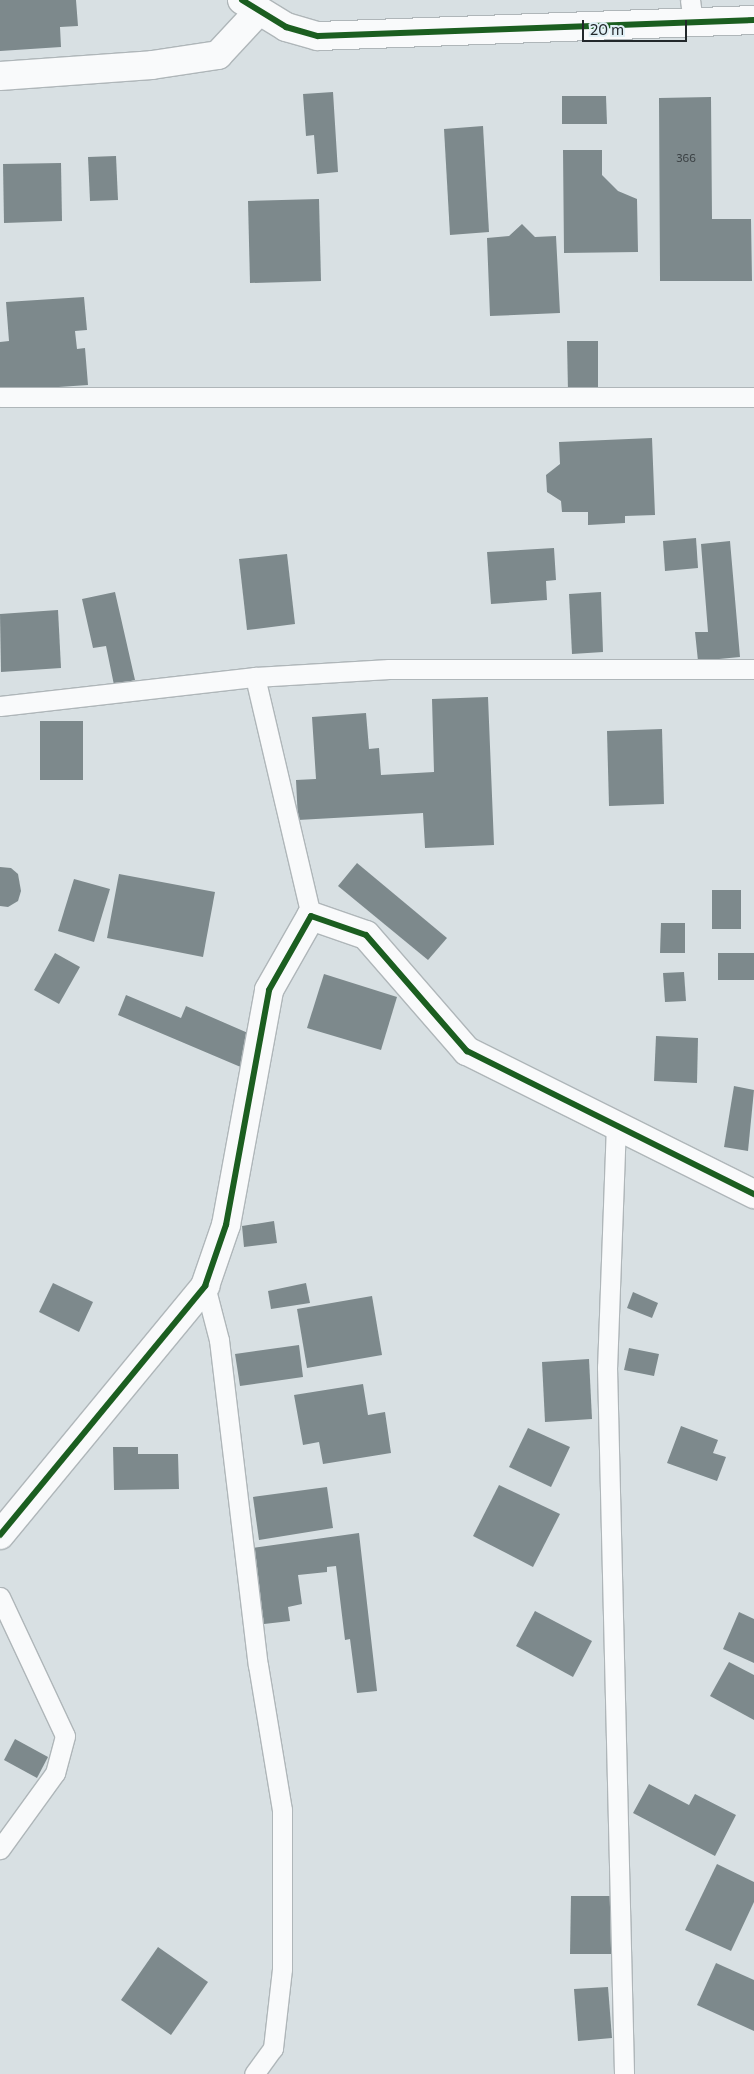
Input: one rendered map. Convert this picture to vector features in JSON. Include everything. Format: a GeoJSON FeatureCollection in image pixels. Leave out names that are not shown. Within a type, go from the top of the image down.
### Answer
{"type":"FeatureCollection","features":[{"type":"Feature","properties":{"kind":"street"},"geometry":{"type":"LineString","coordinates":[[0,76],[152,65],[218,55],[250,6],[286,26],[318,36],[356,37],[692,11],[754,20]]}},
{"type":"Feature","properties":{"kind":"street"},"geometry":{"type":"LineString","coordinates":[[0,1535],[205,1286],[226,1225],[269,990],[311,916],[366,935],[467,1051],[754,1194]]}},
{"type":"Feature","properties":{"kind":"lane"},"geometry":{"type":"LineString","coordinates":[[0,397],[754,397]]}},
{"type":"Feature","properties":{"kind":"lane"},"geometry":{"type":"LineString","coordinates":[[0,706],[255,677],[389,669],[754,669]]}},
{"type":"Feature","properties":{"kind":"lane"},"geometry":{"type":"LineString","coordinates":[[255,677],[311,916]]}},
{"type":"Feature","properties":{"kind":"lane"},"geometry":{"type":"LineString","coordinates":[[616,1124],[607,1367],[624,2074]]}},
{"type":"Feature","properties":{"kind":"lane"},"geometry":{"type":"LineString","coordinates":[[205,1286],[219,1340],[258,1665],[282,1810],[282,1969],[273,2048],[254,2074]]}},
{"type":"Feature","properties":{"kind":"lane"},"geometry":{"type":"LineString","coordinates":[[0,1597],[65,1736],[55,1773],[0,1849]]}},
{"type":"Feature","properties":{"kind":"building"},"geometry":{"type":"Polygon","coordinates":[[[0,0],[76,0],[78,26],[60,27],[61,47],[0,51],[0,0]]]}},
{"type":"Feature","properties":{"kind":"building"},"geometry":{"type":"Polygon","coordinates":[[[333,92],[338,172],[317,174],[314,135],[306,136],[303,94],[333,92]]]}},
{"type":"Feature","properties":{"kind":"building"},"geometry":{"type":"Polygon","coordinates":[[[562,96],[606,96],[607,124],[562,124],[562,96]]]}},
{"type":"Feature","properties":{"kind":"building"},"geometry":{"type":"Polygon","coordinates":[[[711,97],[712,219],[751,219],[752,281],[660,281],[659,98],[711,97]]]}},
{"type":"Feature","properties":{"kind":"building"},"geometry":{"type":"Polygon","coordinates":[[[483,126],[489,232],[450,235],[444,129],[483,126]]]}},
{"type":"Feature","properties":{"kind":"building"},"geometry":{"type":"Polygon","coordinates":[[[563,150],[602,150],[602,175],[618,191],[637,199],[638,252],[564,253],[563,150]]]}},
{"type":"Feature","properties":{"kind":"building"},"geometry":{"type":"Polygon","coordinates":[[[116,156],[118,200],[90,201],[88,157],[116,156]]]}},
{"type":"Feature","properties":{"kind":"building"},"geometry":{"type":"Polygon","coordinates":[[[61,163],[62,221],[4,223],[3,164],[61,163]]]}},
{"type":"Feature","properties":{"kind":"building"},"geometry":{"type":"Polygon","coordinates":[[[319,199],[321,281],[250,283],[248,201],[319,199]]]}},
{"type":"Feature","properties":{"kind":"building"},"geometry":{"type":"Polygon","coordinates":[[[522,224],[535,237],[556,236],[560,313],[490,316],[487,238],[509,236],[522,224]]]}},
{"type":"Feature","properties":{"kind":"building"},"geometry":{"type":"Polygon","coordinates":[[[84,297],[87,330],[75,331],[77,349],[85,348],[88,385],[0,391],[0,342],[9,341],[6,302],[84,297]]]}},
{"type":"Feature","properties":{"kind":"building"},"geometry":{"type":"Polygon","coordinates":[[[567,341],[598,341],[598,392],[568,392],[567,341]]]}},
{"type":"Feature","properties":{"kind":"building"},"geometry":{"type":"Polygon","coordinates":[[[652,438],[655,515],[625,516],[625,523],[588,525],[588,512],[562,512],[561,501],[547,492],[546,475],[560,464],[559,442],[652,438]]]}},
{"type":"Feature","properties":{"kind":"building"},"geometry":{"type":"Polygon","coordinates":[[[696,538],[698,568],[665,571],[663,541],[696,538]]]}},
{"type":"Feature","properties":{"kind":"building"},"geometry":{"type":"Polygon","coordinates":[[[730,541],[740,657],[698,661],[695,632],[708,632],[701,544],[730,541]]]}},
{"type":"Feature","properties":{"kind":"building"},"geometry":{"type":"Polygon","coordinates":[[[554,548],[556,580],[546,581],[547,600],[491,604],[487,552],[554,548]]]}},
{"type":"Feature","properties":{"kind":"building"},"geometry":{"type":"Polygon","coordinates":[[[287,554],[295,624],[247,630],[239,559],[287,554]]]}},
{"type":"Feature","properties":{"kind":"building"},"geometry":{"type":"Polygon","coordinates":[[[115,592],[135,680],[114,685],[106,646],[93,648],[82,599],[115,592]]]}},
{"type":"Feature","properties":{"kind":"building"},"geometry":{"type":"Polygon","coordinates":[[[601,592],[603,652],[572,654],[569,594],[601,592]]]}},
{"type":"Feature","properties":{"kind":"building"},"geometry":{"type":"Polygon","coordinates":[[[58,610],[61,668],[1,672],[0,614],[58,610]]]}},
{"type":"Feature","properties":{"kind":"building"},"geometry":{"type":"Polygon","coordinates":[[[488,697],[494,845],[425,848],[423,813],[298,820],[296,780],[316,779],[312,717],[366,713],[369,749],[379,748],[381,775],[434,772],[432,699],[488,697]]]}},
{"type":"Feature","properties":{"kind":"building"},"geometry":{"type":"Polygon","coordinates":[[[40,721],[83,721],[83,780],[40,780],[40,721]]]}},
{"type":"Feature","properties":{"kind":"building"},"geometry":{"type":"Polygon","coordinates":[[[662,729],[664,804],[609,806],[607,731],[662,729]]]}},
{"type":"Feature","properties":{"kind":"building"},"geometry":{"type":"Polygon","coordinates":[[[357,863],[447,938],[428,960],[338,886],[357,863]]]}},
{"type":"Feature","properties":{"kind":"building"},"geometry":{"type":"Polygon","coordinates":[[[0,867],[11,868],[18,874],[21,891],[18,901],[8,907],[0,906],[0,867]]]}},
{"type":"Feature","properties":{"kind":"building"},"geometry":{"type":"Polygon","coordinates":[[[119,874],[215,892],[203,957],[107,938],[119,874]]]}},
{"type":"Feature","properties":{"kind":"building"},"geometry":{"type":"Polygon","coordinates":[[[74,879],[110,889],[94,942],[58,931],[74,879]]]}},
{"type":"Feature","properties":{"kind":"building"},"geometry":{"type":"Polygon","coordinates":[[[712,890],[741,890],[741,929],[712,929],[712,890]]]}},
{"type":"Feature","properties":{"kind":"building"},"geometry":{"type":"Polygon","coordinates":[[[661,923],[685,923],[685,953],[660,953],[661,923]]]}},
{"type":"Feature","properties":{"kind":"building"},"geometry":{"type":"Polygon","coordinates":[[[55,953],[80,967],[59,1004],[34,990],[55,953]]]}},
{"type":"Feature","properties":{"kind":"building"},"geometry":{"type":"Polygon","coordinates":[[[718,953],[754,953],[754,980],[718,980],[718,953]]]}},
{"type":"Feature","properties":{"kind":"building"},"geometry":{"type":"Polygon","coordinates":[[[684,972],[686,1001],[665,1002],[663,973],[684,972]]]}},
{"type":"Feature","properties":{"kind":"building"},"geometry":{"type":"Polygon","coordinates":[[[324,974],[397,997],[381,1050],[307,1028],[324,974]]]}},
{"type":"Feature","properties":{"kind":"building"},"geometry":{"type":"Polygon","coordinates":[[[126,995],[181,1018],[186,1006],[257,1037],[243,1068],[118,1015],[126,995]]]}},
{"type":"Feature","properties":{"kind":"building"},"geometry":{"type":"Polygon","coordinates":[[[656,1036],[698,1038],[697,1083],[654,1081],[656,1036]]]}},
{"type":"Feature","properties":{"kind":"building"},"geometry":{"type":"Polygon","coordinates":[[[734,1086],[754,1090],[748,1151],[724,1147],[734,1086]]]}},
{"type":"Feature","properties":{"kind":"building"},"geometry":{"type":"Polygon","coordinates":[[[274,1221],[277,1243],[244,1247],[242,1226],[274,1221]]]}},
{"type":"Feature","properties":{"kind":"building"},"geometry":{"type":"Polygon","coordinates":[[[53,1283],[93,1302],[79,1332],[39,1312],[53,1283]]]}},
{"type":"Feature","properties":{"kind":"building"},"geometry":{"type":"Polygon","coordinates":[[[306,1283],[310,1303],[271,1309],[268,1291],[306,1283]]]}},
{"type":"Feature","properties":{"kind":"building"},"geometry":{"type":"Polygon","coordinates":[[[633,1292],[658,1303],[652,1318],[627,1308],[633,1292]]]}},
{"type":"Feature","properties":{"kind":"building"},"geometry":{"type":"Polygon","coordinates":[[[372,1296],[382,1355],[307,1368],[297,1309],[372,1296]]]}},
{"type":"Feature","properties":{"kind":"building"},"geometry":{"type":"Polygon","coordinates":[[[299,1345],[303,1377],[240,1386],[235,1354],[299,1345]]]}},
{"type":"Feature","properties":{"kind":"building"},"geometry":{"type":"Polygon","coordinates":[[[629,1348],[659,1354],[654,1376],[624,1370],[629,1348]]]}},
{"type":"Feature","properties":{"kind":"building"},"geometry":{"type":"Polygon","coordinates":[[[589,1359],[592,1419],[545,1422],[542,1362],[589,1359]]]}},
{"type":"Feature","properties":{"kind":"building"},"geometry":{"type":"Polygon","coordinates":[[[363,1384],[368,1415],[385,1412],[391,1453],[323,1464],[319,1442],[303,1445],[294,1395],[363,1384]]]}},
{"type":"Feature","properties":{"kind":"building"},"geometry":{"type":"Polygon","coordinates":[[[681,1426],[718,1440],[713,1453],[726,1457],[717,1481],[667,1463],[681,1426]]]}},
{"type":"Feature","properties":{"kind":"building"},"geometry":{"type":"Polygon","coordinates":[[[528,1428],[570,1447],[551,1487],[509,1467],[528,1428]]]}},
{"type":"Feature","properties":{"kind":"building"},"geometry":{"type":"Polygon","coordinates":[[[113,1447],[138,1447],[138,1454],[178,1454],[179,1489],[114,1490],[113,1447]]]}},
{"type":"Feature","properties":{"kind":"building"},"geometry":{"type":"Polygon","coordinates":[[[499,1485],[560,1514],[533,1567],[473,1536],[499,1485]]]}},
{"type":"Feature","properties":{"kind":"building"},"geometry":{"type":"Polygon","coordinates":[[[327,1487],[333,1528],[259,1540],[253,1497],[327,1487]]]}},
{"type":"Feature","properties":{"kind":"building"},"geometry":{"type":"Polygon","coordinates":[[[359,1533],[377,1691],[357,1693],[350,1639],[345,1640],[336,1566],[327,1567],[327,1572],[298,1575],[302,1604],[288,1607],[290,1621],[264,1624],[253,1548],[359,1533]]]}},
{"type":"Feature","properties":{"kind":"building"},"geometry":{"type":"Polygon","coordinates":[[[535,1611],[592,1641],[573,1677],[516,1646],[535,1611]]]}},
{"type":"Feature","properties":{"kind":"building"},"geometry":{"type":"Polygon","coordinates":[[[739,1612],[754,1619],[754,1663],[723,1649],[739,1612]]]}},
{"type":"Feature","properties":{"kind":"building"},"geometry":{"type":"Polygon","coordinates":[[[729,1662],[754,1675],[754,1720],[710,1696],[729,1662]]]}},
{"type":"Feature","properties":{"kind":"building"},"geometry":{"type":"Polygon","coordinates":[[[15,1739],[48,1757],[37,1778],[4,1760],[15,1739]]]}},
{"type":"Feature","properties":{"kind":"building"},"geometry":{"type":"Polygon","coordinates":[[[649,1784],[689,1805],[695,1794],[736,1815],[715,1856],[633,1813],[649,1784]]]}},
{"type":"Feature","properties":{"kind":"building"},"geometry":{"type":"Polygon","coordinates":[[[717,1864],[754,1882],[754,1902],[731,1951],[685,1930],[717,1864]]]}},
{"type":"Feature","properties":{"kind":"building"},"geometry":{"type":"Polygon","coordinates":[[[571,1896],[612,1896],[612,1954],[570,1954],[571,1896]]]}},
{"type":"Feature","properties":{"kind":"building"},"geometry":{"type":"Polygon","coordinates":[[[158,1947],[208,1982],[171,2035],[121,2000],[158,1947]]]}},
{"type":"Feature","properties":{"kind":"building"},"geometry":{"type":"Polygon","coordinates":[[[716,1963],[754,1980],[754,2031],[697,2005],[716,1963]]]}},
{"type":"Feature","properties":{"kind":"building"},"geometry":{"type":"Polygon","coordinates":[[[608,1987],[612,2038],[578,2041],[574,1989],[608,1987]]]}},
{"type":"Feature","properties":{"kind":"cycle path"},"geometry":{"type":"LineString","coordinates":[[242,0],[286,27],[318,36],[754,20]]}},
{"type":"Feature","properties":{"kind":"cycle path"},"geometry":{"type":"LineString","coordinates":[[0,1535],[205,1286],[226,1225],[269,990],[311,916],[366,935],[467,1051],[754,1194]]}}]}
